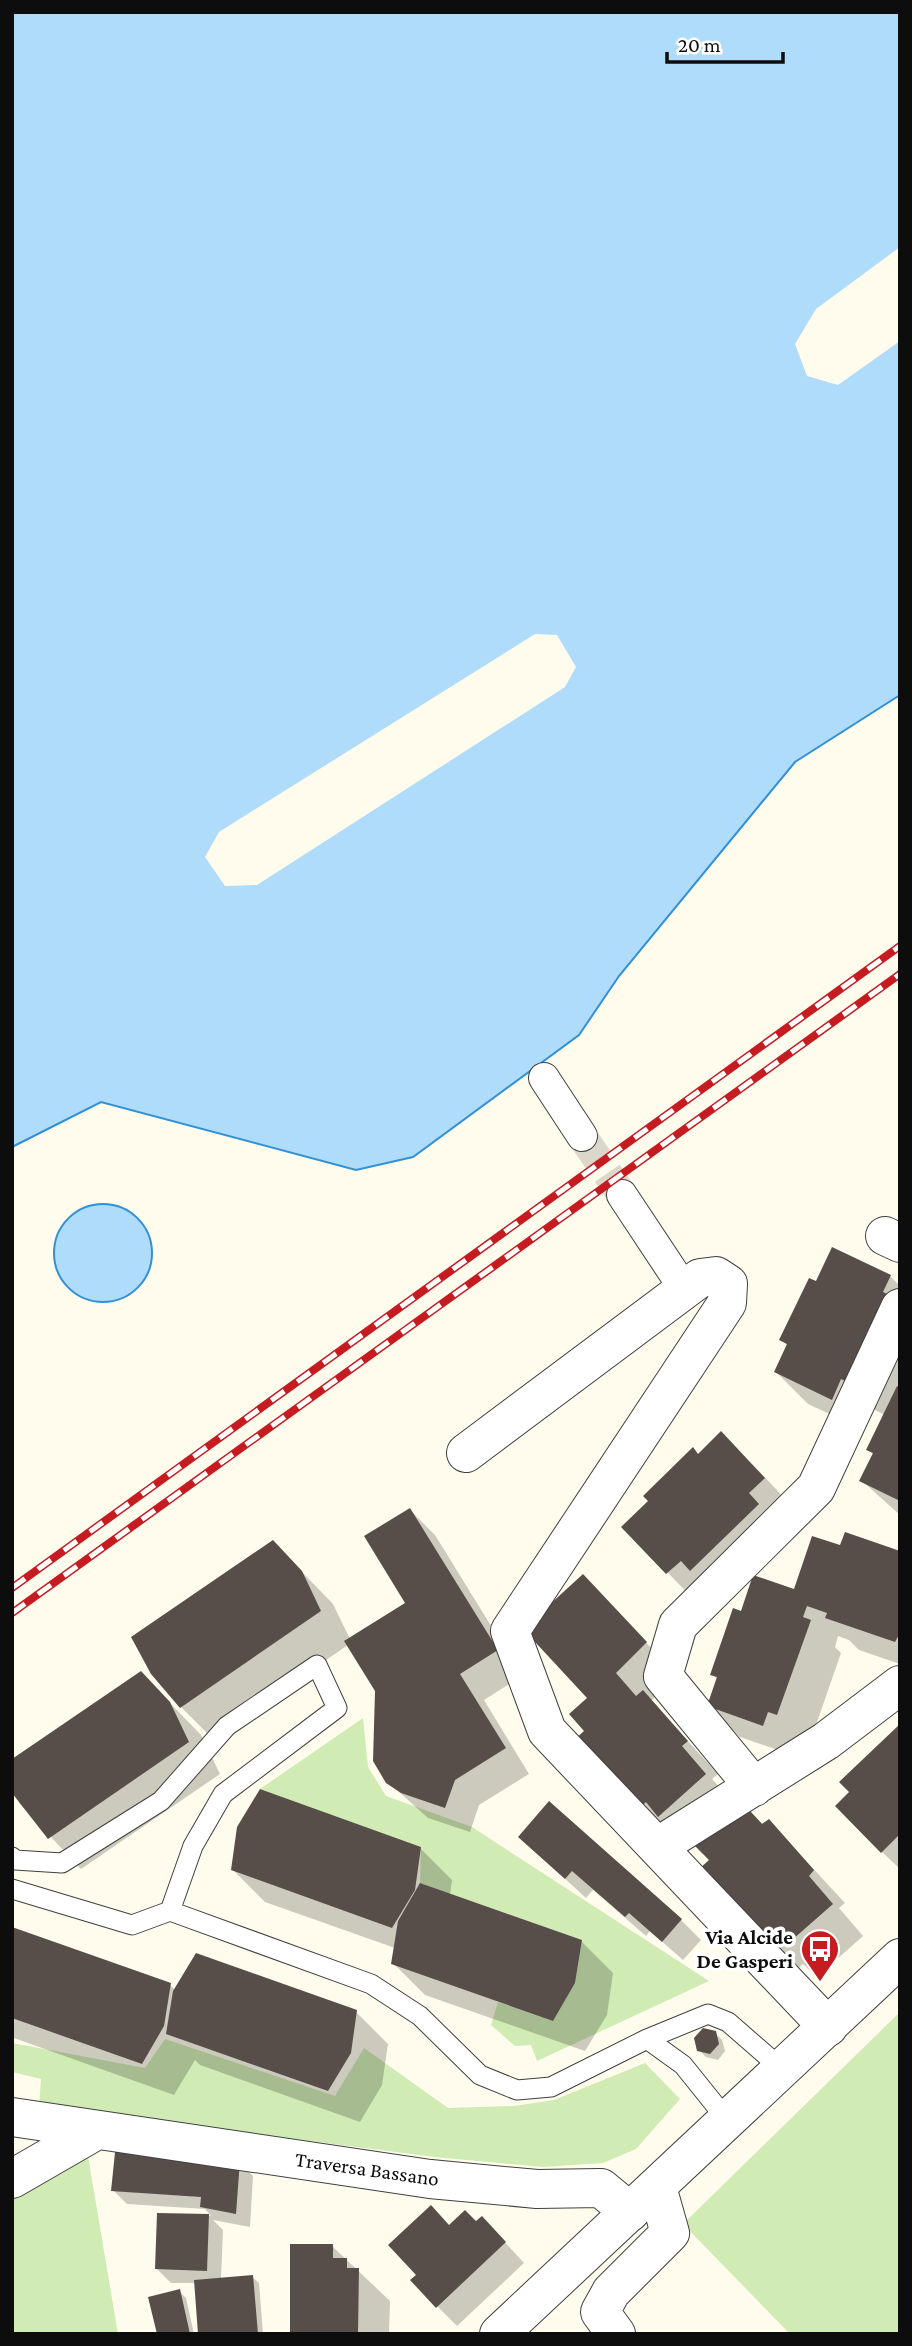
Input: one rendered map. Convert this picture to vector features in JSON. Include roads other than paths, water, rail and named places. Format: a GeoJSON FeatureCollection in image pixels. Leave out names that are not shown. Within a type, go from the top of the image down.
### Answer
{"type":"FeatureCollection","features":[{"type":"Feature","properties":{"kind":"street"},"geometry":{"type":"LineString","coordinates":[[544,1078],[582,1136]]}},
{"type":"Feature","properties":{"kind":"street"},"geometry":{"type":"LineString","coordinates":[[622,1195],[685,1290]]}},
{"type":"Feature","properties":{"kind":"street"},"geometry":{"type":"LineString","coordinates":[[466,1453],[700,1278],[716,1276],[728,1284],[727,1303],[510,1631],[547,1731],[828,2026]]}},
{"type":"Feature","properties":{"kind":"street"},"geometry":{"type":"LineString","coordinates":[[754,1787],[663,1676],[678,1625],[816,1488],[900,1308]]}},
{"type":"Feature","properties":{"kind":"street"},"geometry":{"type":"LineString","coordinates":[[657,1847],[827,1741],[900,1685]]}},
{"type":"Feature","properties":{"kind":"street"},"geometry":{"type":"LineString","coordinates":[[499,2334],[900,1958]]}},
{"type":"Feature","properties":{"kind":"street","name":"Traversa Bassano"},"geometry":{"type":"LineString","coordinates":[[12,2117],[430,2179],[537,2189],[601,2188],[643,2200]]}},
{"type":"Feature","properties":{"kind":"street"},"geometry":{"type":"LineString","coordinates":[[12,2179],[97,2130]]}},
{"type":"Feature","properties":{"kind":"street"},"geometry":{"type":"LineString","coordinates":[[616,2334],[600,2312],[611,2292],[670,2233],[643,2200]]}},
{"type":"Feature","properties":{"kind":"lane"},"geometry":{"type":"LineString","coordinates":[[12,1857],[15,1860],[62,1863],[161,1801],[226,1726],[317,1665],[337,1709],[223,1794],[193,1846],[170,1911]]}},
{"type":"Feature","properties":{"kind":"lane"},"geometry":{"type":"LineString","coordinates":[[12,1889],[132,1925],[170,1911],[371,1984],[420,2016],[480,2075],[517,2090],[551,2087],[647,2039],[708,2014],[728,2022],[782,2069]]}},
{"type":"Feature","properties":{"kind":"lane"},"geometry":{"type":"LineString","coordinates":[[647,2039],[683,2065],[728,2121]]}},
{"type":"Feature","properties":{"kind":"water"},"geometry":{"type":"Polygon","coordinates":[[[12,12],[900,12],[900,695],[795,762],[619,976],[579,1035],[413,1157],[356,1170],[101,1102],[12,1147],[12,12]]]}},
{"type":"Feature","properties":{"kind":"water"},"geometry":{"type":"Polygon","coordinates":[[[103,1204],[122,1208],[138,1218],[148,1234],[152,1253],[148,1272],[138,1288],[122,1298],[103,1302],[84,1298],[68,1288],[58,1272],[54,1253],[58,1234],[68,1218],[84,1208],[103,1204]]]}},
{"type":"Feature","properties":{"kind":"tunnel"},"geometry":{"type":"LineString","coordinates":[[582,1136],[622,1195]]}},
{"type":"Feature","properties":{"kind":"railway"},"geometry":{"type":"LineString","coordinates":[[12,1588],[900,946]]}},
{"type":"Feature","properties":{"kind":"railway"},"geometry":{"type":"LineString","coordinates":[[12,1613],[900,974]]}},
{"type":"Feature","properties":{"kind":"place","name":"Via Alcide De Gasperi"},"geometry":{"type":"Point","coordinates":[820,1983]}}]}
